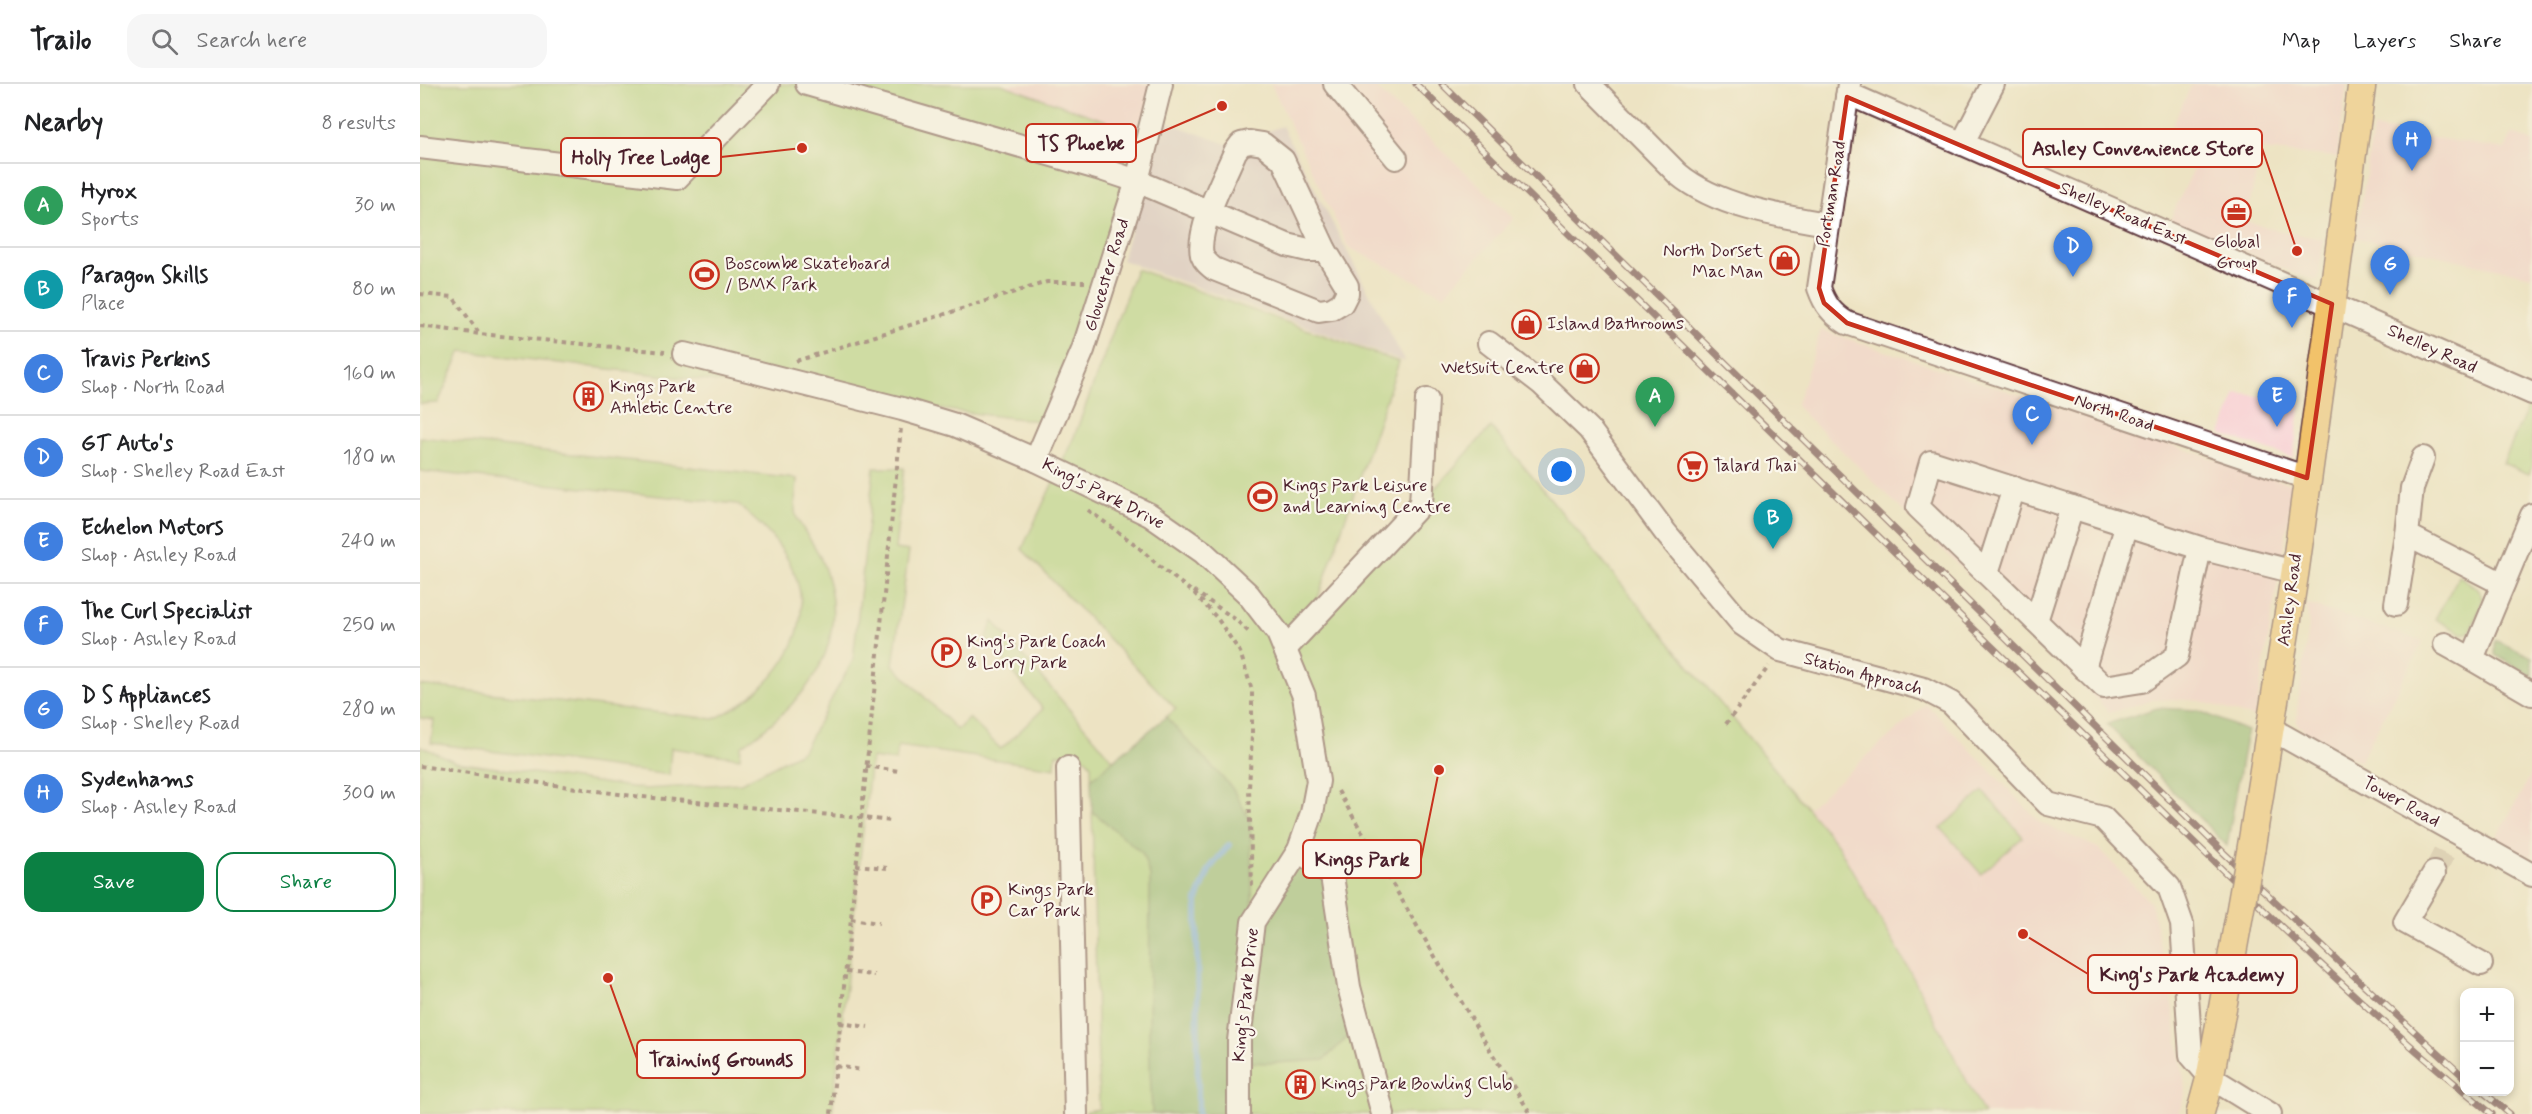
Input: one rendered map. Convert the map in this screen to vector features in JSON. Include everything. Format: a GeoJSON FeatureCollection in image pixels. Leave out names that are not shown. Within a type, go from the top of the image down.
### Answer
{"type":"FeatureCollection","features":[{"type":"Feature","properties":{"kind":"main road","name":"Ashley Road"},"geometry":{"type":"LineString","coordinates":[[2200,1114],[2210,1077],[2271,729],[2295,572],[2362,84]]}},
{"type":"Feature","properties":{"kind":"street"},"geometry":{"type":"LineString","coordinates":[[420,147],[677,178],[768,84]]}},
{"type":"Feature","properties":{"kind":"street"},"geometry":{"type":"LineString","coordinates":[[807,84],[1137,181],[1287,245],[1308,250],[1325,250]]}},
{"type":"Feature","properties":{"kind":"street","name":"Gloucester Road"},"geometry":{"type":"LineString","coordinates":[[1036,460],[1083,350],[1137,181],[1161,84]]}},
{"type":"Feature","properties":{"kind":"street"},"geometry":{"type":"LineString","coordinates":[[1335,84],[1396,158]]}},
{"type":"Feature","properties":{"kind":"street"},"geometry":{"type":"LineString","coordinates":[[1589,84],[1678,174],[1693,186],[1778,216],[1827,224]]}},
{"type":"Feature","properties":{"kind":"street"},"geometry":{"type":"LineString","coordinates":[[1962,144],[1992,84]]}},
{"type":"Feature","properties":{"kind":"street","name":"Portman Road"},"geometry":{"type":"LineString","coordinates":[[1824,303],[1819,288],[1848,91]]}},
{"type":"Feature","properties":{"kind":"street","name":"Shelley Road East"},"geometry":{"type":"LineString","coordinates":[[1848,91],[1858,98],[1962,144],[2332,304]]}},
{"type":"Feature","properties":{"kind":"street"},"geometry":{"type":"LineString","coordinates":[[1250,142],[1263,144],[1283,160],[1325,250],[1347,285],[1347,293],[1342,303],[1332,309],[1319,311],[1214,269],[1204,261],[1201,252],[1209,212],[1235,152],[1241,144],[1250,142]]}},
{"type":"Feature","properties":{"kind":"street","name":"North Road"},"geometry":{"type":"LineString","coordinates":[[1824,303],[1834,315],[1847,323],[2307,478]]}},
{"type":"Feature","properties":{"kind":"street","name":"Shelley Road"},"geometry":{"type":"LineString","coordinates":[[2332,304],[2532,393]]}},
{"type":"Feature","properties":{"kind":"street","name":"Station Approach"},"geometry":{"type":"LineString","coordinates":[[1489,343],[1542,384],[1589,429],[1665,532],[1742,624],[1780,650],[1924,689],[1951,704],[2048,804],[2103,818],[2169,887],[2182,924],[2191,1055],[2210,1077],[2270,1114]]}},
{"type":"Feature","properties":{"kind":"street","name":"King's Park Drive"},"geometry":{"type":"LineString","coordinates":[[684,354],[955,425],[1036,460],[1150,515],[1203,552],[1248,594],[1278,633],[1304,696],[1318,781],[1312,813],[1299,850],[1253,922],[1239,1041],[1239,1114]]}},
{"type":"Feature","properties":{"kind":"street"},"geometry":{"type":"LineString","coordinates":[[1285,649],[1421,504],[1427,400]]}},
{"type":"Feature","properties":{"kind":"street"},"geometry":{"type":"LineString","coordinates":[[2396,604],[2412,488],[2423,458]]}},
{"type":"Feature","properties":{"kind":"street"},"geometry":{"type":"LineString","coordinates":[[2200,548],[2177,656],[2142,681],[2104,687],[1918,507],[1931,462],[2200,548],[2295,572]]}},
{"type":"Feature","properties":{"kind":"street"},"geometry":{"type":"LineString","coordinates":[[1987,573],[2014,488]]}},
{"type":"Feature","properties":{"kind":"street"},"geometry":{"type":"LineString","coordinates":[[2036,621],[2072,507]]}},
{"type":"Feature","properties":{"kind":"street"},"geometry":{"type":"LineString","coordinates":[[2472,659],[2532,515]]}},
{"type":"Feature","properties":{"kind":"street"},"geometry":{"type":"LineString","coordinates":[[2084,668],[2127,524]]}},
{"type":"Feature","properties":{"kind":"street"},"geometry":{"type":"LineString","coordinates":[[2407,536],[2503,584]]}},
{"type":"Feature","properties":{"kind":"street"},"geometry":{"type":"LineString","coordinates":[[2445,644],[2532,694]]}},
{"type":"Feature","properties":{"kind":"street","name":"Tower Road"},"geometry":{"type":"LineString","coordinates":[[2271,729],[2450,841],[2532,875]]}},
{"type":"Feature","properties":{"kind":"street"},"geometry":{"type":"LineString","coordinates":[[1068,768],[1076,1114]]}},
{"type":"Feature","properties":{"kind":"street"},"geometry":{"type":"LineString","coordinates":[[1299,850],[1332,876],[1348,987],[1383,1114]]}},
{"type":"Feature","properties":{"kind":"street"},"geometry":{"type":"LineString","coordinates":[[2434,873],[2405,922],[2481,964]]}},
{"type":"Feature","properties":{"kind":"path"},"geometry":{"type":"LineString","coordinates":[[768,375],[801,359],[1047,282],[1105,282]]}},
{"type":"Feature","properties":{"kind":"path"},"geometry":{"type":"LineString","coordinates":[[420,294],[453,297],[480,334]]}},
{"type":"Feature","properties":{"kind":"path"},"geometry":{"type":"LineString","coordinates":[[420,326],[684,354]]}},
{"type":"Feature","properties":{"kind":"path"},"geometry":{"type":"LineString","coordinates":[[831,1114],[902,410]]}},
{"type":"Feature","properties":{"kind":"path"},"geometry":{"type":"LineString","coordinates":[[1082,506],[1137,544],[1159,566],[1194,594],[1217,618],[1240,652],[1252,690],[1249,788],[1253,922]]}},
{"type":"Feature","properties":{"kind":"path"},"geometry":{"type":"LineString","coordinates":[[1159,566],[1235,619],[1258,640]]}},
{"type":"Feature","properties":{"kind":"path"},"geometry":{"type":"LineString","coordinates":[[1726,724],[1780,650]]}},
{"type":"Feature","properties":{"kind":"path"},"geometry":{"type":"LineString","coordinates":[[420,766],[633,796],[893,821]]}},
{"type":"Feature","properties":{"kind":"path"},"geometry":{"type":"LineString","coordinates":[[867,766],[899,771]]}},
{"type":"Feature","properties":{"kind":"path"},"geometry":{"type":"LineString","coordinates":[[1337,789],[1488,1047],[1531,1114]]}},
{"type":"Feature","properties":{"kind":"path"},"geometry":{"type":"LineString","coordinates":[[856,865],[887,868]]}},
{"type":"Feature","properties":{"kind":"path"},"geometry":{"type":"LineString","coordinates":[[851,919],[879,923]]}},
{"type":"Feature","properties":{"kind":"path"},"geometry":{"type":"LineString","coordinates":[[846,972],[874,975]]}},
{"type":"Feature","properties":{"kind":"path"},"geometry":{"type":"LineString","coordinates":[[840,1023],[868,1027]]}},
{"type":"Feature","properties":{"kind":"path"},"geometry":{"type":"LineString","coordinates":[[836,1066],[862,1070]]}},
{"type":"Feature","properties":{"kind":"highlighted area"},"geometry":{"type":"Polygon","coordinates":[[[1847,97],[2332,304],[2307,478],[1847,323],[1824,303],[1819,288],[1847,97]]]}},
{"type":"Feature","properties":{"kind":"shaded area"},"geometry":{"type":"Polygon","coordinates":[[[1001,84],[1151,84],[1141,133],[1001,84]]]}},
{"type":"Feature","properties":{"kind":"shaded area"},"geometry":{"type":"Polygon","coordinates":[[[1271,84],[1372,84],[1514,218],[1444,295],[1348,247],[1271,84]]]}},
{"type":"Feature","properties":{"kind":"shaded area"},"geometry":{"type":"Polygon","coordinates":[[[2192,84],[2347,84],[2337,157],[2261,150],[2246,221],[2280,231],[2324,239],[2318,280],[2296,274],[2170,220],[2193,170],[2178,159],[2190,133],[2172,126],[2192,84]]]}},
{"type":"Feature","properties":{"kind":"shaded area"},"geometry":{"type":"Polygon","coordinates":[[[1162,120],[1229,145],[1282,126],[1405,362],[1122,260],[1162,120]]]}},
{"type":"Feature","properties":{"kind":"shaded area"},"geometry":{"type":"Polygon","coordinates":[[[2373,128],[2505,149],[2512,133],[2532,142],[2532,276],[2356,238],[2373,128]]]}},
{"type":"Feature","properties":{"kind":"shaded area"},"geometry":{"type":"Polygon","coordinates":[[[1821,330],[2294,485],[2255,718],[2200,701],[2173,699],[2153,700],[2110,713],[1796,406],[1821,330]]]}},
{"type":"Feature","properties":{"kind":"shaded area"},"geometry":{"type":"Polygon","coordinates":[[[2236,393],[2301,402],[2293,458],[2221,434],[2236,393]]]}},
{"type":"Feature","properties":{"kind":"shaded area"},"geometry":{"type":"Polygon","coordinates":[[[2307,604],[2423,641],[2360,762],[2304,731],[2297,724],[2309,627],[2307,604]]]}},
{"type":"Feature","properties":{"kind":"shaded area"},"geometry":{"type":"Polygon","coordinates":[[[1926,704],[2041,823],[2098,848],[2151,903],[2170,992],[2186,1092],[2178,1114],[1984,1114],[1907,966],[1837,844],[1808,808],[1926,704]]]}},
{"type":"Feature","properties":{"kind":"shaded area"},"geometry":{"type":"Polygon","coordinates":[[[2532,773],[2532,858],[2496,838],[2532,773]]]}},
{"type":"Feature","properties":{"kind":"green space"},"geometry":{"type":"Polygon","coordinates":[[[420,84],[1001,84],[1141,133],[1104,252],[1046,422],[461,351],[438,403],[420,404],[420,84]]]}},
{"type":"Feature","properties":{"kind":"green space"},"geometry":{"type":"Polygon","coordinates":[[[1136,269],[1399,362],[1305,636],[1361,569],[1491,427],[1837,844],[1907,966],[1984,1114],[1085,1114],[1087,1111],[1099,1109],[1091,765],[1082,755],[1056,754],[1055,768],[898,746],[896,761],[871,758],[832,1114],[420,1114],[420,746],[456,762],[645,789],[741,783],[803,751],[853,660],[874,468],[904,468],[895,549],[909,551],[893,665],[957,730],[969,718],[1001,749],[1043,709],[986,639],[993,621],[1113,760],[1176,709],[1022,549],[1074,437],[1136,269]]]}},
{"type":"Feature","properties":{"kind":"green space"},"geometry":{"type":"Polygon","coordinates":[[[2529,405],[2532,407],[2532,466],[2529,474],[2503,463],[2529,405]]]}},
{"type":"Feature","properties":{"kind":"green space"},"geometry":{"type":"Polygon","coordinates":[[[420,437],[797,479],[796,516],[819,554],[830,589],[833,617],[829,643],[819,667],[805,689],[787,710],[741,746],[740,758],[671,748],[669,775],[431,743],[434,720],[420,718],[420,685],[714,719],[735,708],[754,694],[771,678],[785,659],[795,639],[800,617],[800,594],[793,570],[776,542],[737,504],[420,471],[420,437]]]}},
{"type":"Feature","properties":{"kind":"green space"},"geometry":{"type":"Polygon","coordinates":[[[2459,576],[2476,589],[2482,600],[2470,632],[2463,634],[2435,619],[2459,576]]]}},
{"type":"Feature","properties":{"kind":"green space"},"geometry":{"type":"Polygon","coordinates":[[[2495,640],[2532,657],[2532,676],[2495,655],[2495,640]]]}},
{"type":"Feature","properties":{"kind":"green space"},"geometry":{"type":"Polygon","coordinates":[[[2157,708],[2197,710],[2247,731],[2227,846],[2107,724],[2157,708]]]}},
{"type":"Feature","properties":{"kind":"green space"},"geometry":{"type":"Polygon","coordinates":[[[1166,717],[1232,788],[1250,820],[1253,921],[1299,850],[1332,876],[1359,1026],[1324,1060],[1274,1063],[1239,1062],[1239,1114],[1152,1114],[1149,1040],[1150,876],[1142,853],[1092,811],[1091,779],[1166,717]]]}},
{"type":"Feature","properties":{"kind":"green space"},"geometry":{"type":"Polygon","coordinates":[[[1983,791],[2023,837],[1981,874],[1941,828],[1983,791]]]}},
{"type":"Feature","properties":{"kind":"waterway"},"geometry":{"type":"LineString","coordinates":[[1198,1114],[1197,900],[1210,868],[1229,845]]}},
{"type":"Feature","properties":{"kind":"tunnel"},"geometry":{"type":"LineString","coordinates":[[2434,873],[2445,851]]}},
{"type":"Feature","properties":{"kind":"railway"},"geometry":{"type":"LineString","coordinates":[[1416,84],[2287,933],[2388,1026],[2492,1114]]}},
{"type":"Feature","properties":{"kind":"railway"},"geometry":{"type":"LineString","coordinates":[[1442,84],[2225,854],[2460,1073]]}},
{"type":"Feature","properties":{"kind":"railway"},"geometry":{"type":"LineString","coordinates":[[2488,1096],[2510,1114]]}},
{"type":"Feature","properties":{"kind":"place","name":"TS Phoebe"},"geometry":{"type":"Point","coordinates":[1222,106]}},
{"type":"Feature","properties":{"kind":"place","name":"Holly Tree Lodge"},"geometry":{"type":"Point","coordinates":[802,148]}},
{"type":"Feature","properties":{"kind":"place","name":"Sydenhams"},"geometry":{"type":"Point","coordinates":[2412,171]}},
{"type":"Feature","properties":{"kind":"place","name":"Global Group"},"geometry":{"type":"Point","coordinates":[2237,213]}},
{"type":"Feature","properties":{"kind":"place","name":"Ashley Convenience Store"},"geometry":{"type":"Point","coordinates":[2297,251]}},
{"type":"Feature","properties":{"kind":"place","name":"North Dorset Mac Man"},"geometry":{"type":"Point","coordinates":[1784,261]}},
{"type":"Feature","properties":{"kind":"place","name":"Boscombe Skateboard / BMX Park"},"geometry":{"type":"Point","coordinates":[704,274]}},
{"type":"Feature","properties":{"kind":"place","name":"GT Auto's"},"geometry":{"type":"Point","coordinates":[2073,277]}},
{"type":"Feature","properties":{"kind":"place","name":"D S Appliances"},"geometry":{"type":"Point","coordinates":[2390,295]}},
{"type":"Feature","properties":{"kind":"place","name":"Island Bathrooms"},"geometry":{"type":"Point","coordinates":[1526,324]}},
{"type":"Feature","properties":{"kind":"place","name":"The Curl Specialist"},"geometry":{"type":"Point","coordinates":[2292,328]}},
{"type":"Feature","properties":{"kind":"place","name":"Wetsuit Centre"},"geometry":{"type":"Point","coordinates":[1585,368]}},
{"type":"Feature","properties":{"kind":"place","name":"Kings Park Athletic Centre"},"geometry":{"type":"Point","coordinates":[589,397]}},
{"type":"Feature","properties":{"kind":"place","name":"Hyrox"},"geometry":{"type":"Point","coordinates":[1655,427]}},
{"type":"Feature","properties":{"kind":"place","name":"Echelon Motors"},"geometry":{"type":"Point","coordinates":[2277,427]}},
{"type":"Feature","properties":{"kind":"place","name":"Travis Perkins"},"geometry":{"type":"Point","coordinates":[2032,445]}},
{"type":"Feature","properties":{"kind":"place","name":"Talard Thai"},"geometry":{"type":"Point","coordinates":[1692,466]}},
{"type":"Feature","properties":{"kind":"place","name":"Kings Park Leisure and Learning Centre"},"geometry":{"type":"Point","coordinates":[1262,496]}},
{"type":"Feature","properties":{"kind":"place","name":"Paragon Skills"},"geometry":{"type":"Point","coordinates":[1773,549]}},
{"type":"Feature","properties":{"kind":"place","name":"King's Park Coach & Lorry Park"},"geometry":{"type":"Point","coordinates":[946,652]}},
{"type":"Feature","properties":{"kind":"place","name":"Kings Park"},"geometry":{"type":"Point","coordinates":[1439,770]}},
{"type":"Feature","properties":{"kind":"place","name":"Kings Park Car Park"},"geometry":{"type":"Point","coordinates":[987,900]}},
{"type":"Feature","properties":{"kind":"place","name":"King's Park Academy"},"geometry":{"type":"Point","coordinates":[2023,934]}},
{"type":"Feature","properties":{"kind":"place","name":"Training Grounds"},"geometry":{"type":"Point","coordinates":[608,978]}},
{"type":"Feature","properties":{"kind":"place","name":"Kings Park Bowling Club"},"geometry":{"type":"Point","coordinates":[1300,1084]}}]}
